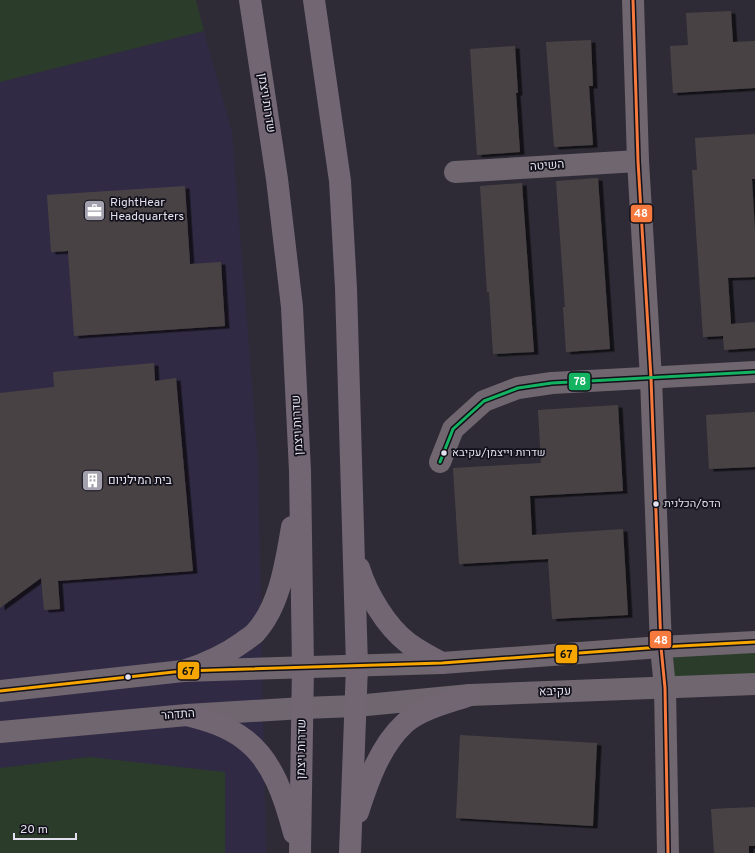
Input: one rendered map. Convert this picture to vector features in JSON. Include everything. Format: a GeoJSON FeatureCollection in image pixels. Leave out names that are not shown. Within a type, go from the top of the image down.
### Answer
{"type":"FeatureCollection","features":[{"type":"Feature","properties":{"kind":"main road","name":"שדרות ויצמן"},"geometry":{"type":"LineString","coordinates":[[250,0],[277,179],[292,307],[300,471],[303,668],[299,853]]}},
{"type":"Feature","properties":{"kind":"main road"},"geometry":{"type":"LineString","coordinates":[[314,0],[340,181],[346,288],[357,666],[350,844]]}},
{"type":"Feature","properties":{"kind":"main road"},"geometry":{"type":"LineString","coordinates":[[183,671],[211,662],[232,650],[255,633],[272,608],[283,573],[292,529],[300,471]]}},
{"type":"Feature","properties":{"kind":"main road"},"geometry":{"type":"LineString","coordinates":[[354,554],[362,580],[374,602],[391,626],[407,642],[426,655],[442,663]]}},
{"type":"Feature","properties":{"kind":"main road"},"geometry":{"type":"LineString","coordinates":[[350,844],[374,768],[391,739],[405,722],[421,712],[470,695]]}},
{"type":"Feature","properties":{"kind":"main road"},"geometry":{"type":"LineString","coordinates":[[187,714],[228,729],[245,739],[258,752],[270,767],[281,790],[299,853]]}},
{"type":"Feature","properties":{"kind":"street"},"geometry":{"type":"LineString","coordinates":[[633,0],[638,161],[651,378],[661,647],[665,688],[668,853]]}},
{"type":"Feature","properties":{"kind":"street","name":"השיטה"},"geometry":{"type":"LineString","coordinates":[[455,172],[638,161]]}},
{"type":"Feature","properties":{"kind":"street"},"geometry":{"type":"LineString","coordinates":[[440,462],[453,429],[484,401],[518,388],[552,383],[755,372]]}},
{"type":"Feature","properties":{"kind":"street"},"geometry":{"type":"LineString","coordinates":[[0,691],[183,671],[442,663],[661,647],[755,642]]}},
{"type":"Feature","properties":{"kind":"street","name":"עקיבא"},"geometry":{"type":"LineString","coordinates":[[356,706],[470,695],[755,684]]}},
{"type":"Feature","properties":{"kind":"street","name":"התדהר"},"geometry":{"type":"LineString","coordinates":[[0,732],[187,714],[356,706]]}},
{"type":"Feature","properties":{"kind":"shaded area"},"geometry":{"type":"Polygon","coordinates":[[[204,31],[232,132],[258,460],[266,853],[0,853],[0,82],[204,31]]]}},
{"type":"Feature","properties":{"kind":"green space"},"geometry":{"type":"Polygon","coordinates":[[[0,0],[196,0],[204,31],[0,82],[0,0]]]}},
{"type":"Feature","properties":{"kind":"green space"},"geometry":{"type":"Polygon","coordinates":[[[755,651],[755,677],[675,681],[672,657],[755,651]]]}},
{"type":"Feature","properties":{"kind":"green space"},"geometry":{"type":"Polygon","coordinates":[[[89,757],[225,772],[225,853],[0,853],[0,768],[89,757]]]}},
{"type":"Feature","properties":{"kind":"building"},"geometry":{"type":"Polygon","coordinates":[[[731,11],[733,42],[755,41],[755,88],[673,93],[670,46],[688,45],[686,13],[731,11]]]}},
{"type":"Feature","properties":{"kind":"building"},"geometry":{"type":"Polygon","coordinates":[[[591,40],[593,86],[589,86],[593,145],[554,147],[546,42],[591,40]]]}},
{"type":"Feature","properties":{"kind":"building"},"geometry":{"type":"Polygon","coordinates":[[[515,46],[518,93],[516,93],[520,152],[477,155],[470,49],[515,46]]]}},
{"type":"Feature","properties":{"kind":"building"},"geometry":{"type":"Polygon","coordinates":[[[755,134],[755,179],[752,179],[755,231],[755,277],[728,278],[731,324],[755,322],[755,348],[724,350],[723,336],[703,337],[692,170],[697,170],[695,138],[755,134]]]}},
{"type":"Feature","properties":{"kind":"building"},"geometry":{"type":"Polygon","coordinates":[[[598,178],[610,349],[566,352],[563,307],[565,307],[556,181],[598,178]]]}},
{"type":"Feature","properties":{"kind":"building"},"geometry":{"type":"Polygon","coordinates":[[[522,183],[534,352],[493,354],[480,186],[522,183]]]}},
{"type":"Feature","properties":{"kind":"building"},"geometry":{"type":"Polygon","coordinates":[[[185,186],[190,264],[221,262],[225,326],[74,336],[68,251],[51,252],[47,195],[185,186]]]}},
{"type":"Feature","properties":{"kind":"building","name":"בית המילניום"},"geometry":{"type":"Polygon","coordinates":[[[154,363],[155,381],[176,378],[193,571],[58,581],[60,609],[44,610],[41,578],[0,608],[0,393],[54,387],[53,372],[154,363]]]}},
{"type":"Feature","properties":{"kind":"building"},"geometry":{"type":"Polygon","coordinates":[[[618,405],[623,491],[530,496],[532,535],[623,529],[628,615],[552,619],[548,559],[459,564],[453,468],[541,463],[538,410],[618,405]]]}},
{"type":"Feature","properties":{"kind":"building"},"geometry":{"type":"Polygon","coordinates":[[[755,412],[755,467],[709,469],[706,415],[755,412]]]}},
{"type":"Feature","properties":{"kind":"building"},"geometry":{"type":"Polygon","coordinates":[[[460,735],[597,743],[593,826],[456,818],[460,735]]]}},
{"type":"Feature","properties":{"kind":"building"},"geometry":{"type":"Polygon","coordinates":[[[755,807],[755,846],[749,846],[749,853],[714,853],[711,809],[755,807]]]}},
{"type":"Feature","properties":{"kind":"transit line","name":"48"},"geometry":{"type":"LineString","coordinates":[[633,0],[638,161],[651,378],[661,647],[665,688],[668,853]]}},
{"type":"Feature","properties":{"kind":"transit line","name":"78"},"geometry":{"type":"LineString","coordinates":[[440,462],[453,429],[484,401],[518,388],[552,383],[755,372]]}},
{"type":"Feature","properties":{"kind":"transit line","name":"67"},"geometry":{"type":"LineString","coordinates":[[0,691],[183,671],[442,663],[661,647],[755,642]]}},
{"type":"Feature","properties":{"kind":"place","name":"RightHear Headquarters"},"geometry":{"type":"Point","coordinates":[95,210]}},
{"type":"Feature","properties":{"kind":"place","name":"שדרות וייצמן/עקיבא"},"geometry":{"type":"Point","coordinates":[444,453]}},
{"type":"Feature","properties":{"kind":"place","name":"בית המילניום"},"geometry":{"type":"Point","coordinates":[93,481]}},
{"type":"Feature","properties":{"kind":"place","name":"הדס/הכלנית"},"geometry":{"type":"Point","coordinates":[656,504]}}]}
